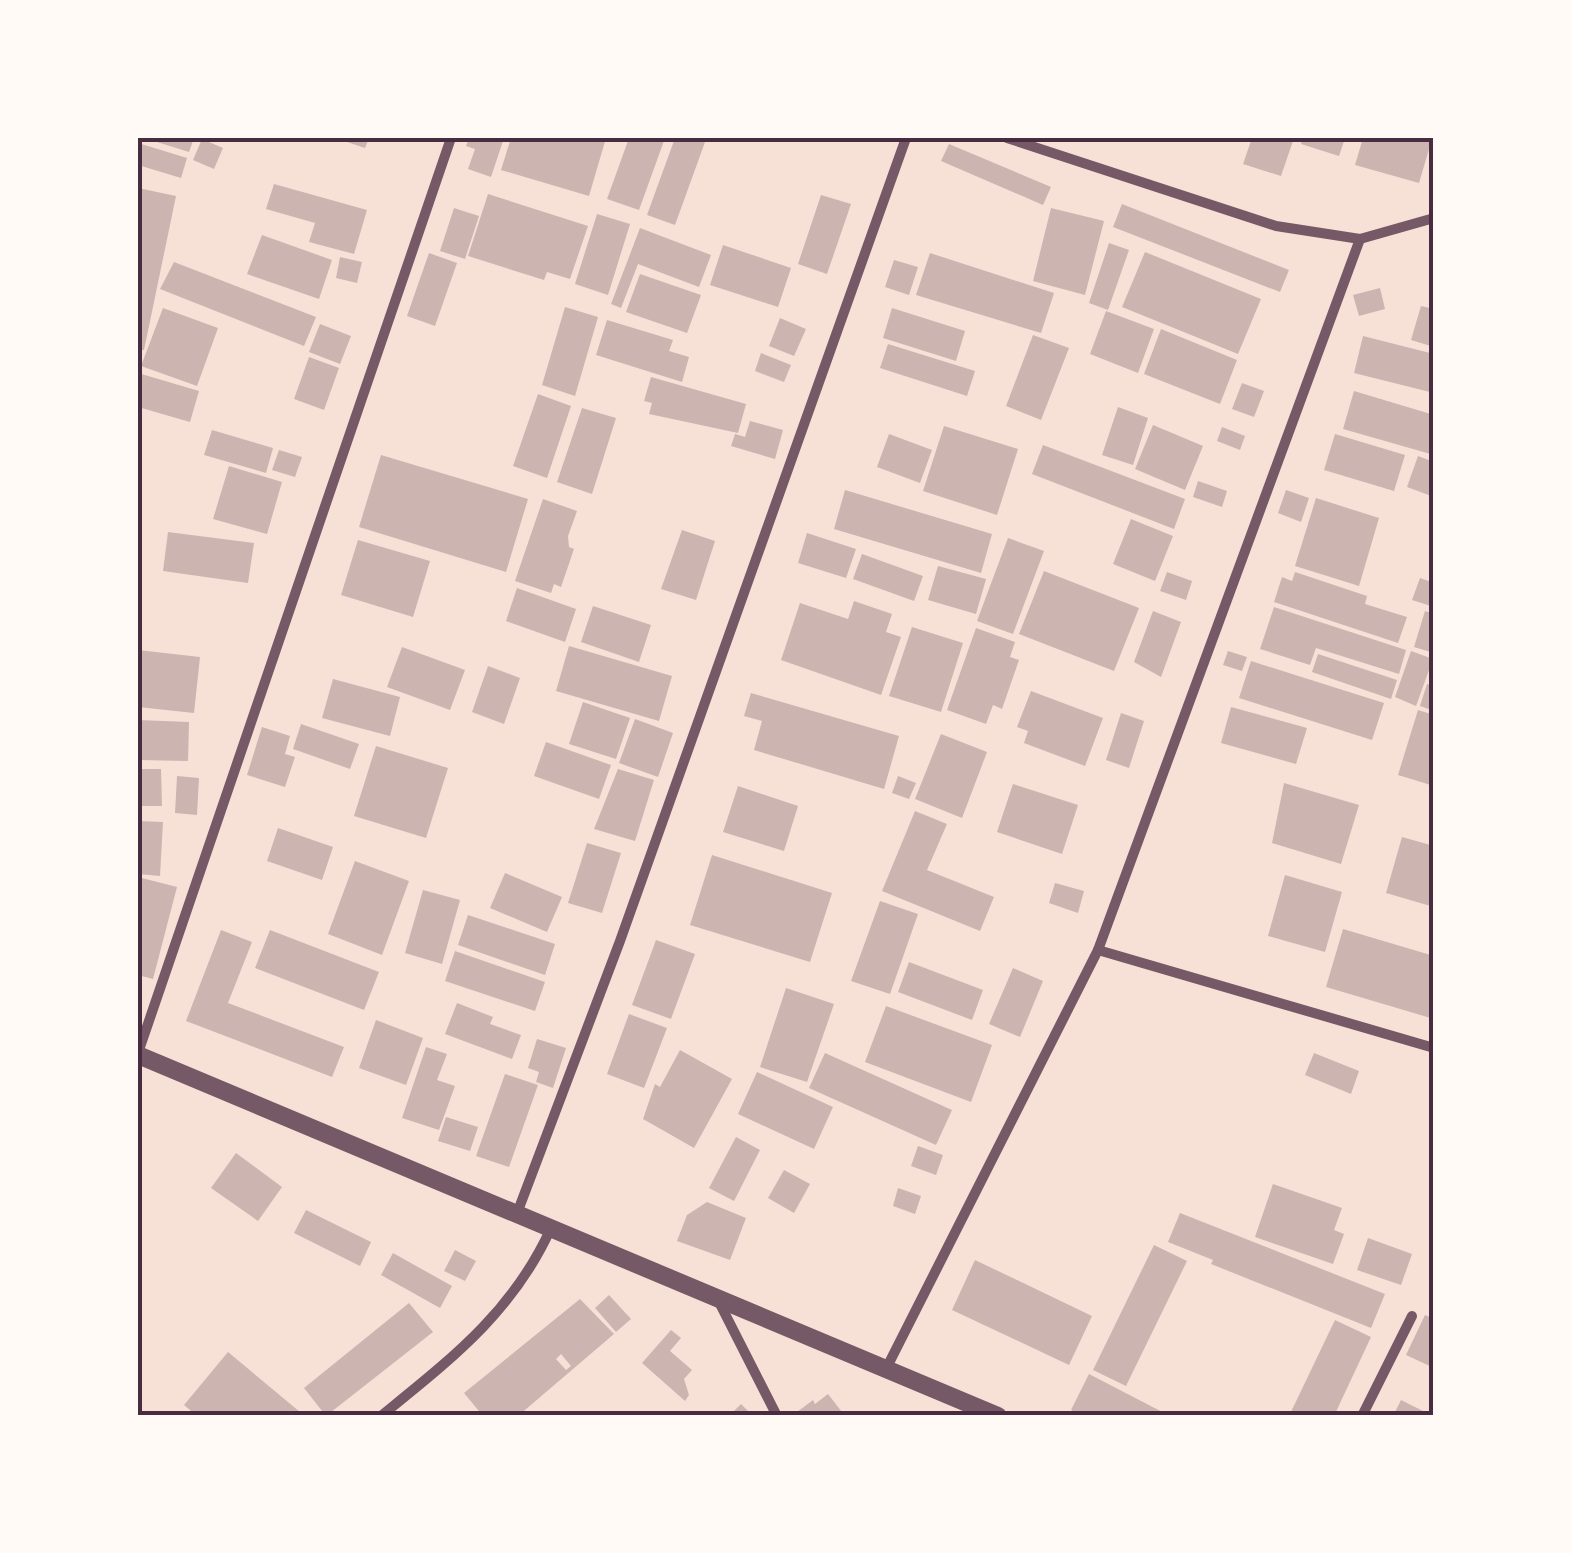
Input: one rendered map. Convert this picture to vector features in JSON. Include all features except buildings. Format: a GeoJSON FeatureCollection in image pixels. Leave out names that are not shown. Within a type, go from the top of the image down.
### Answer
{"type":"FeatureCollection","features":[{"type":"Feature","properties":{"kind":"street"},"geometry":{"type":"LineString","coordinates":[[452,138],[138,1054],[998,1416]]}},
{"type":"Feature","properties":{"kind":"street"},"geometry":{"type":"LineString","coordinates":[[516,1216],[620,941],[906,138]]}},
{"type":"Feature","properties":{"kind":"street"},"geometry":{"type":"LineString","coordinates":[[1007,138],[1276,226],[1360,239],[1434,218]]}},
{"type":"Feature","properties":{"kind":"street"},"geometry":{"type":"LineString","coordinates":[[887,1367],[1098,950],[1360,239]]}},
{"type":"Feature","properties":{"kind":"street"},"geometry":{"type":"LineString","coordinates":[[1098,950],[1434,1048]]}},
{"type":"Feature","properties":{"kind":"street"},"geometry":{"type":"LineString","coordinates":[[380,1416],[448,1362],[512,1300],[551,1228]]}},
{"type":"Feature","properties":{"kind":"street"},"geometry":{"type":"LineString","coordinates":[[717,1300],[778,1416]]}},
{"type":"Feature","properties":{"kind":"street"},"geometry":{"type":"LineString","coordinates":[[1362,1416],[1412,1316]]}}]}
